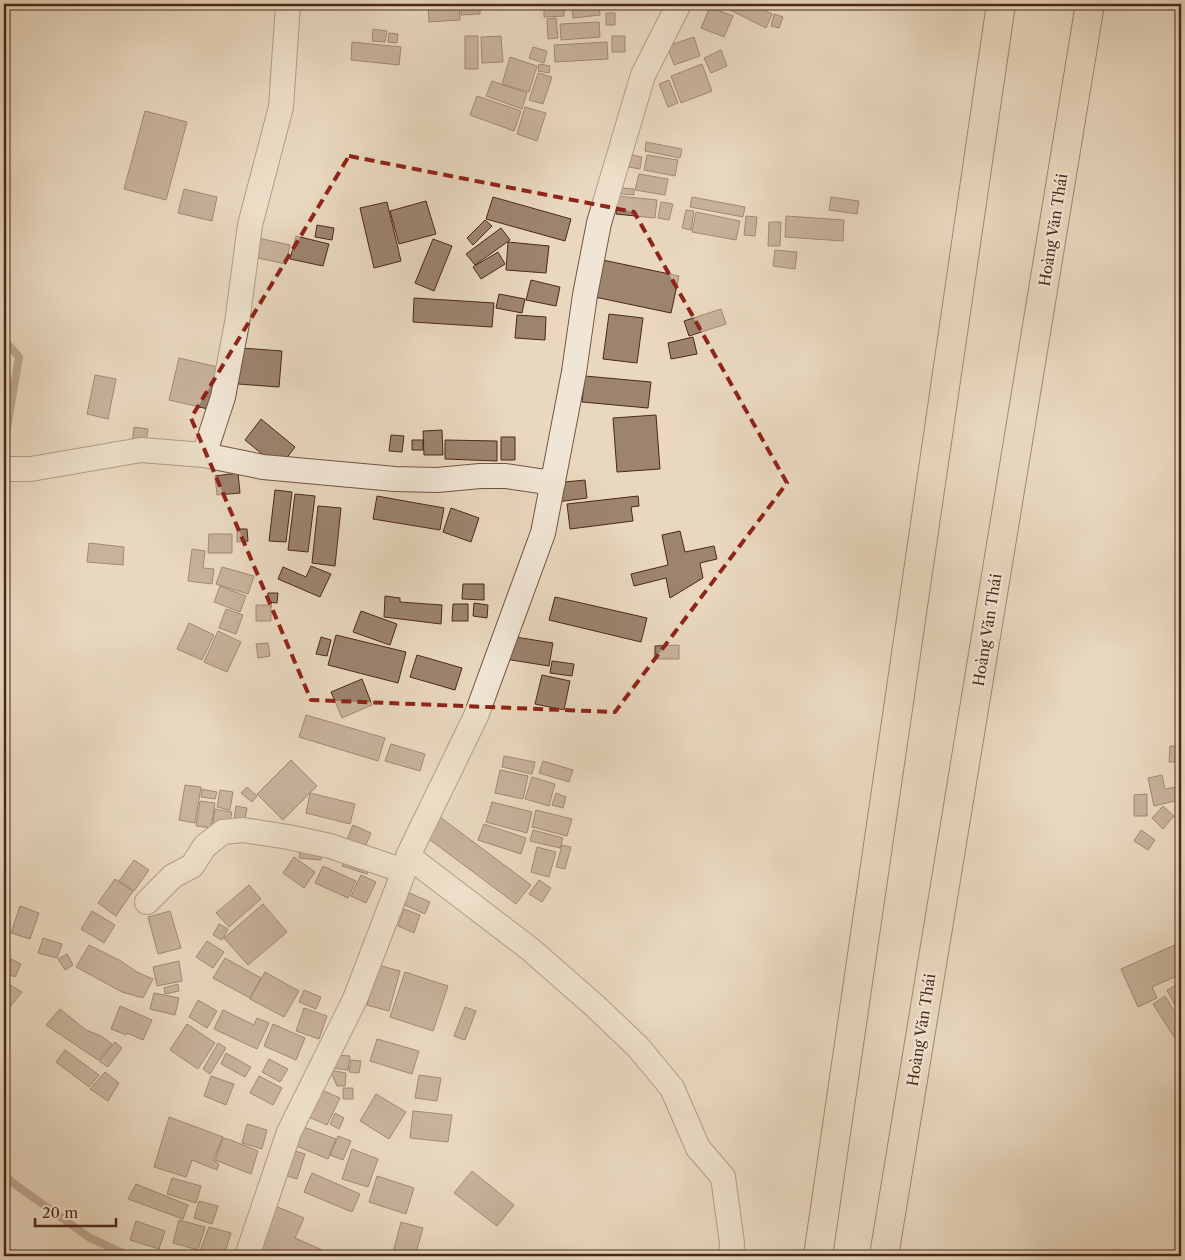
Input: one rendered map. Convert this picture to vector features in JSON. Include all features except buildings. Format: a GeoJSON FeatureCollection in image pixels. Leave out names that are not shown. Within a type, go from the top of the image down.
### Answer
{"type":"FeatureCollection","features":[{"type":"Feature","properties":{"kind":"main road"},"geometry":{"type":"LineString","coordinates":[[818,1256],[1001,4]]}},
{"type":"Feature","properties":{"kind":"main road","name":"Hoàng Văn Thái"},"geometry":{"type":"LineString","coordinates":[[884,1256],[1090,4]]}},
{"type":"Feature","properties":{"kind":"street"},"geometry":{"type":"LineString","coordinates":[[204,456],[223,397],[238,323],[250,225],[281,107],[288,4]]}},
{"type":"Feature","properties":{"kind":"street"},"geometry":{"type":"LineString","coordinates":[[246,1256],[288,1132],[355,999],[406,864],[476,716],[543,533],[574,372],[585,295],[599,223],[643,75],[679,4]]}},
{"type":"Feature","properties":{"kind":"street"},"geometry":{"type":"LineString","coordinates":[[4,469],[31,469],[140,450],[204,456],[262,467],[395,479],[437,480],[480,476],[506,476],[553,483]]}},
{"type":"Feature","properties":{"kind":"street"},"geometry":{"type":"LineString","coordinates":[[147,902],[174,876],[192,866],[205,846],[223,832],[243,830],[288,836],[406,864],[530,949],[638,1048],[672,1088],[698,1148],[724,1177],[732,1243],[731,1256]]}},
{"type":"Feature","properties":{"kind":"highlighted area"},"geometry":{"type":"Polygon","coordinates":[[[349,156],[634,212],[787,483],[615,712],[311,700],[191,418],[349,156]]]}},
{"type":"Feature","properties":{"kind":"waterway"},"geometry":{"type":"LineString","coordinates":[[4,340],[19,357],[4,446]]}},
{"type":"Feature","properties":{"kind":"waterway"},"geometry":{"type":"LineString","coordinates":[[4,1175],[90,1238],[129,1256]]}}]}
